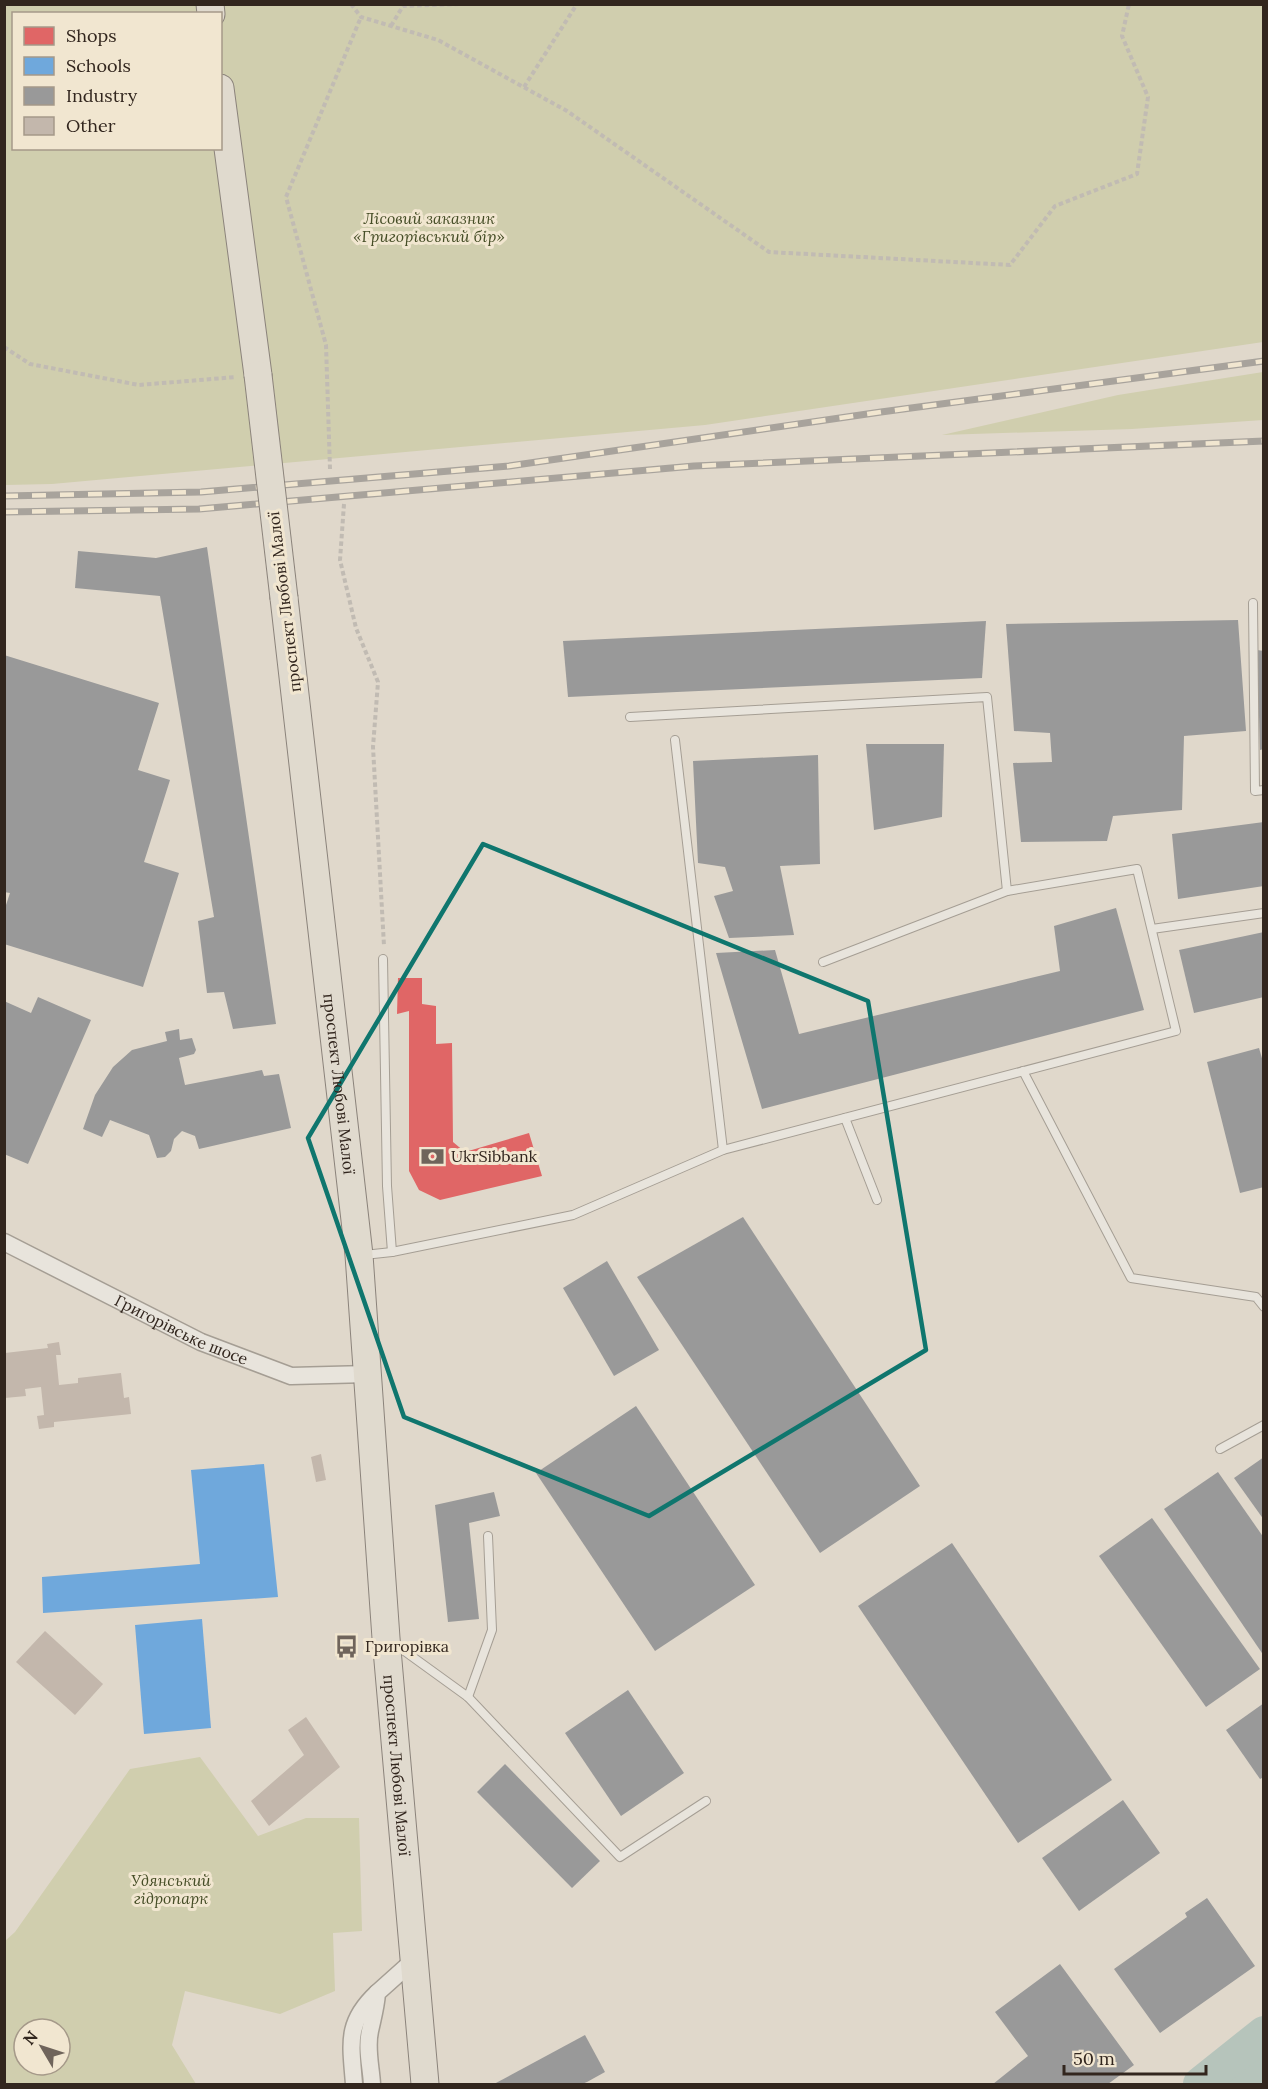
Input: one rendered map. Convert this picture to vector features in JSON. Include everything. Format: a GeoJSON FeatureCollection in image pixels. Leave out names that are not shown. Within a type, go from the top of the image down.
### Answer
{"type":"FeatureCollection","features":[{"type":"Feature","properties":{"kind":"main road","name":"проспект Любові Малої"},"geometry":{"type":"LineString","coordinates":[[222,103],[258,375],[359,1255],[387,1638],[425,2085]]}},
{"type":"Feature","properties":{"kind":"street","name":"Григорівське шосе"},"geometry":{"type":"LineString","coordinates":[[4,1242],[201,1342],[291,1376],[368,1374]]}},
{"type":"Feature","properties":{"kind":"street"},"geometry":{"type":"LineString","coordinates":[[4,1257],[25,1253]]}},
{"type":"Feature","properties":{"kind":"street"},"geometry":{"type":"LineString","coordinates":[[354,2085],[351,2036],[362,2007],[415,1959]]}},
{"type":"Feature","properties":{"kind":"street"},"geometry":{"type":"LineString","coordinates":[[372,2085],[369,2048],[370,2031],[376,2014],[377,1993]]}},
{"type":"Feature","properties":{"kind":"lane"},"geometry":{"type":"LineString","coordinates":[[1252,603],[1255,791],[1263,790]]}},
{"type":"Feature","properties":{"kind":"lane"},"geometry":{"type":"LineString","coordinates":[[630,717],[987,697],[1007,891]]}},
{"type":"Feature","properties":{"kind":"lane"},"geometry":{"type":"LineString","coordinates":[[675,740],[723,1150]]}},
{"type":"Feature","properties":{"kind":"lane"},"geometry":{"type":"LineString","coordinates":[[359,1255],[392,1252],[573,1215],[723,1150],[1176,1031],[1137,869],[1007,891],[823,962]]}},
{"type":"Feature","properties":{"kind":"lane"},"geometry":{"type":"LineString","coordinates":[[1152,929],[1263,914]]}},
{"type":"Feature","properties":{"kind":"lane"},"geometry":{"type":"LineString","coordinates":[[383,959],[387,1186],[392,1252]]}},
{"type":"Feature","properties":{"kind":"lane"},"geometry":{"type":"LineString","coordinates":[[1023,1071],[1131,1278],[1256,1297],[1263,1307]]}},
{"type":"Feature","properties":{"kind":"lane"},"geometry":{"type":"LineString","coordinates":[[845,1118],[877,1200]]}},
{"type":"Feature","properties":{"kind":"lane"},"geometry":{"type":"LineString","coordinates":[[1220,1449],[1263,1425]]}},
{"type":"Feature","properties":{"kind":"lane"},"geometry":{"type":"LineString","coordinates":[[468,1697],[492,1630],[488,1536]]}},
{"type":"Feature","properties":{"kind":"lane"},"geometry":{"type":"LineString","coordinates":[[387,1638],[468,1697],[620,1857],[706,1801]]}},
{"type":"Feature","properties":{"kind":"path"},"geometry":{"type":"LineString","coordinates":[[351,4],[361,17],[438,40],[567,111],[769,252],[1010,265],[1055,206],[1137,174],[1148,97],[1122,36],[1129,4]]}},
{"type":"Feature","properties":{"kind":"path"},"geometry":{"type":"LineString","coordinates":[[391,26],[403,6],[462,4]]}},
{"type":"Feature","properties":{"kind":"path"},"geometry":{"type":"LineString","coordinates":[[524,87],[577,4]]}},
{"type":"Feature","properties":{"kind":"path"},"geometry":{"type":"LineString","coordinates":[[330,469],[326,345],[286,197],[361,17]]}},
{"type":"Feature","properties":{"kind":"path"},"geometry":{"type":"LineString","coordinates":[[4,347],[30,364],[139,385],[258,375]]}},
{"type":"Feature","properties":{"kind":"path"},"geometry":{"type":"LineString","coordinates":[[345,504],[340,560],[356,628],[378,682],[373,747],[384,934],[383,959]]}},
{"type":"Feature","properties":{"kind":"highlighted area"},"geometry":{"type":"Polygon","coordinates":[[[483,844],[868,1001],[926,1350],[649,1516],[404,1417],[308,1138],[483,844]]]}},
{"type":"Feature","properties":{"kind":"green space","name":"Лісовий заказник «Григорівський бір»"},"geometry":{"type":"Polygon","coordinates":[[[4,5],[1263,5],[1263,342],[705,425],[52,484],[5,485],[4,5]]]}},
{"type":"Feature","properties":{"kind":"green space"},"geometry":{"type":"Polygon","coordinates":[[[1263,372],[1263,420],[1132,429],[942,435],[1118,395],[1263,372]]]}},
{"type":"Feature","properties":{"kind":"green space","name":"Удянський гідропарк"},"geometry":{"type":"Polygon","coordinates":[[[200,1757],[258,1836],[306,1818],[359,1818],[362,1931],[333,1933],[335,1991],[280,2014],[185,1991],[172,2045],[196,2084],[5,2084],[5,1941],[15,1932],[130,1769],[200,1757]]]}},
{"type":"Feature","properties":{"kind":"shaded area"},"geometry":{"type":"Polygon","coordinates":[[[1263,2034],[1263,2084],[1209,2084],[1261,2038],[1263,2034]]]}},
{"type":"Feature","properties":{"kind":"building: Shops"},"geometry":{"type":"Polygon","coordinates":[[[398,978],[422,978],[422,1004],[436,1006],[436,1044],[452,1043],[453,1142],[465,1152],[529,1133],[542,1176],[440,1200],[419,1190],[409,1171],[409,1011],[397,1014],[398,978]]]}},
{"type":"Feature","properties":{"kind":"building: Schools"},"geometry":{"type":"Polygon","coordinates":[[[264,1464],[278,1597],[43,1613],[42,1577],[200,1564],[191,1470],[264,1464]]]}},
{"type":"Feature","properties":{"kind":"building: Schools"},"geometry":{"type":"Polygon","coordinates":[[[202,1619],[211,1728],[144,1734],[135,1625],[202,1619]]]}},
{"type":"Feature","properties":{"kind":"building: Industry"},"geometry":{"type":"Polygon","coordinates":[[[207,547],[276,1024],[233,1029],[224,992],[207,993],[198,921],[214,917],[160,596],[75,588],[78,551],[156,558],[207,547]]]}},
{"type":"Feature","properties":{"kind":"building: Industry"},"geometry":{"type":"Polygon","coordinates":[[[1238,620],[1246,731],[1184,736],[1182,810],[1113,816],[1107,841],[1021,842],[1013,763],[1052,762],[1050,733],[1014,731],[1006,624],[1238,620]]]}},
{"type":"Feature","properties":{"kind":"building: Industry"},"geometry":{"type":"Polygon","coordinates":[[[986,621],[982,678],[568,697],[563,641],[986,621]]]}},
{"type":"Feature","properties":{"kind":"building: Industry"},"geometry":{"type":"Polygon","coordinates":[[[1257,650],[1264,651],[1264,749],[1260,750],[1257,650]]]}},
{"type":"Feature","properties":{"kind":"building: Industry"},"geometry":{"type":"Polygon","coordinates":[[[4,655],[159,703],[138,770],[170,780],[144,862],[179,873],[143,987],[4,944],[4,911],[10,893],[4,892],[4,655]]]}},
{"type":"Feature","properties":{"kind":"building: Industry"},"geometry":{"type":"Polygon","coordinates":[[[866,744],[944,744],[942,817],[874,830],[866,744]]]}},
{"type":"Feature","properties":{"kind":"building: Industry"},"geometry":{"type":"Polygon","coordinates":[[[818,755],[820,864],[780,866],[794,935],[729,938],[714,896],[733,891],[725,867],[698,863],[693,761],[818,755]]]}},
{"type":"Feature","properties":{"kind":"building: Industry"},"geometry":{"type":"Polygon","coordinates":[[[1264,822],[1264,886],[1178,899],[1172,834],[1264,822]]]}},
{"type":"Feature","properties":{"kind":"building: Industry"},"geometry":{"type":"Polygon","coordinates":[[[1116,908],[1144,1010],[762,1109],[716,953],[775,950],[799,1034],[1060,971],[1054,926],[1116,908]]]}},
{"type":"Feature","properties":{"kind":"building: Industry"},"geometry":{"type":"Polygon","coordinates":[[[1264,932],[1264,997],[1194,1013],[1179,950],[1264,932]]]}},
{"type":"Feature","properties":{"kind":"building: Industry"},"geometry":{"type":"Polygon","coordinates":[[[38,997],[91,1020],[28,1164],[4,1154],[4,1001],[31,1013],[38,997]]]}},
{"type":"Feature","properties":{"kind":"building: Industry"},"geometry":{"type":"Polygon","coordinates":[[[179,1029],[180,1040],[192,1038],[196,1050],[194,1054],[179,1058],[185,1085],[262,1070],[264,1076],[279,1074],[291,1128],[199,1149],[195,1136],[182,1131],[174,1139],[171,1151],[165,1157],[157,1158],[149,1135],[110,1120],[102,1137],[83,1129],[95,1095],[113,1067],[132,1050],[167,1041],[165,1032],[179,1029]]]}},
{"type":"Feature","properties":{"kind":"building: Industry"},"geometry":{"type":"Polygon","coordinates":[[[1259,1048],[1264,1065],[1264,1187],[1240,1193],[1207,1062],[1259,1048]]]}},
{"type":"Feature","properties":{"kind":"building: Industry"},"geometry":{"type":"Polygon","coordinates":[[[743,1217],[920,1486],[820,1553],[637,1277],[743,1217]]]}},
{"type":"Feature","properties":{"kind":"building: Industry"},"geometry":{"type":"Polygon","coordinates":[[[607,1261],[659,1350],[614,1376],[563,1288],[607,1261]]]}},
{"type":"Feature","properties":{"kind":"building: Industry"},"geometry":{"type":"Polygon","coordinates":[[[636,1406],[755,1585],[655,1651],[536,1473],[636,1406]]]}},
{"type":"Feature","properties":{"kind":"building: Industry"},"geometry":{"type":"Polygon","coordinates":[[[1264,1457],[1264,1520],[1234,1478],[1264,1457]]]}},
{"type":"Feature","properties":{"kind":"building: Industry"},"geometry":{"type":"Polygon","coordinates":[[[1218,1472],[1264,1538],[1264,1656],[1164,1509],[1218,1472]]]}},
{"type":"Feature","properties":{"kind":"building: Industry"},"geometry":{"type":"Polygon","coordinates":[[[494,1492],[500,1516],[469,1523],[479,1619],[448,1622],[435,1505],[494,1492]]]}},
{"type":"Feature","properties":{"kind":"building: Industry"},"geometry":{"type":"Polygon","coordinates":[[[1152,1518],[1260,1669],[1206,1707],[1099,1556],[1152,1518]]]}},
{"type":"Feature","properties":{"kind":"building: Industry"},"geometry":{"type":"Polygon","coordinates":[[[952,1543],[1112,1780],[1018,1843],[858,1606],[952,1543]]]}},
{"type":"Feature","properties":{"kind":"building: Industry"},"geometry":{"type":"Polygon","coordinates":[[[628,1690],[684,1773],[621,1816],[565,1733],[628,1690]]]}},
{"type":"Feature","properties":{"kind":"building: Industry"},"geometry":{"type":"Polygon","coordinates":[[[1264,1703],[1264,1777],[1260,1779],[1226,1730],[1264,1703]]]}},
{"type":"Feature","properties":{"kind":"building: Industry"},"geometry":{"type":"Polygon","coordinates":[[[505,1764],[600,1861],[572,1888],[477,1792],[505,1764]]]}},
{"type":"Feature","properties":{"kind":"building: Industry"},"geometry":{"type":"Polygon","coordinates":[[[1123,1800],[1160,1853],[1079,1911],[1042,1858],[1123,1800]]]}},
{"type":"Feature","properties":{"kind":"building: Industry"},"geometry":{"type":"Polygon","coordinates":[[[1207,1898],[1255,1966],[1160,2033],[1114,1969],[1187,1917],[1185,1913],[1207,1898]]]}},
{"type":"Feature","properties":{"kind":"building: Industry"},"geometry":{"type":"Polygon","coordinates":[[[1060,1964],[1134,2065],[1108,2084],[993,2084],[1028,2056],[995,2012],[1060,1964]]]}},
{"type":"Feature","properties":{"kind":"building: Industry"},"geometry":{"type":"Polygon","coordinates":[[[585,2035],[605,2072],[587,2082],[582,2084],[494,2084],[585,2035]]]}},
{"type":"Feature","properties":{"kind":"building: Other"},"geometry":{"type":"Polygon","coordinates":[[[59,1342],[61,1355],[56,1355],[59,1385],[78,1383],[78,1378],[121,1373],[124,1398],[129,1397],[131,1414],[54,1422],[54,1427],[39,1429],[37,1416],[44,1415],[41,1387],[25,1389],[26,1396],[5,1398],[5,1353],[48,1348],[47,1344],[59,1342]]]}},
{"type":"Feature","properties":{"kind":"building: Other"},"geometry":{"type":"Polygon","coordinates":[[[321,1454],[326,1480],[316,1482],[311,1457],[321,1454]]]}},
{"type":"Feature","properties":{"kind":"building: Other"},"geometry":{"type":"Polygon","coordinates":[[[45,1631],[103,1684],[75,1715],[16,1662],[45,1631]]]}},
{"type":"Feature","properties":{"kind":"building: Other"},"geometry":{"type":"Polygon","coordinates":[[[306,1717],[340,1767],[269,1826],[251,1801],[304,1755],[288,1730],[306,1717]]]}},
{"type":"Feature","properties":{"kind":"waterway"},"geometry":{"type":"LineString","coordinates":[[1200,2084],[1264,2033]]}},
{"type":"Feature","properties":{"kind":"railway"},"geometry":{"type":"LineString","coordinates":[[4,496],[201,492],[509,466],[881,412],[1264,361]]}},
{"type":"Feature","properties":{"kind":"railway"},"geometry":{"type":"LineString","coordinates":[[4,512],[199,509],[694,466],[1264,441]]}},
{"type":"Feature","properties":{"kind":"place","name":"UkrSibbank"},"geometry":{"type":"Point","coordinates":[433,1156]}},
{"type":"Feature","properties":{"kind":"place","name":"Григорівка"},"geometry":{"type":"Point","coordinates":[347,1646]}}]}
